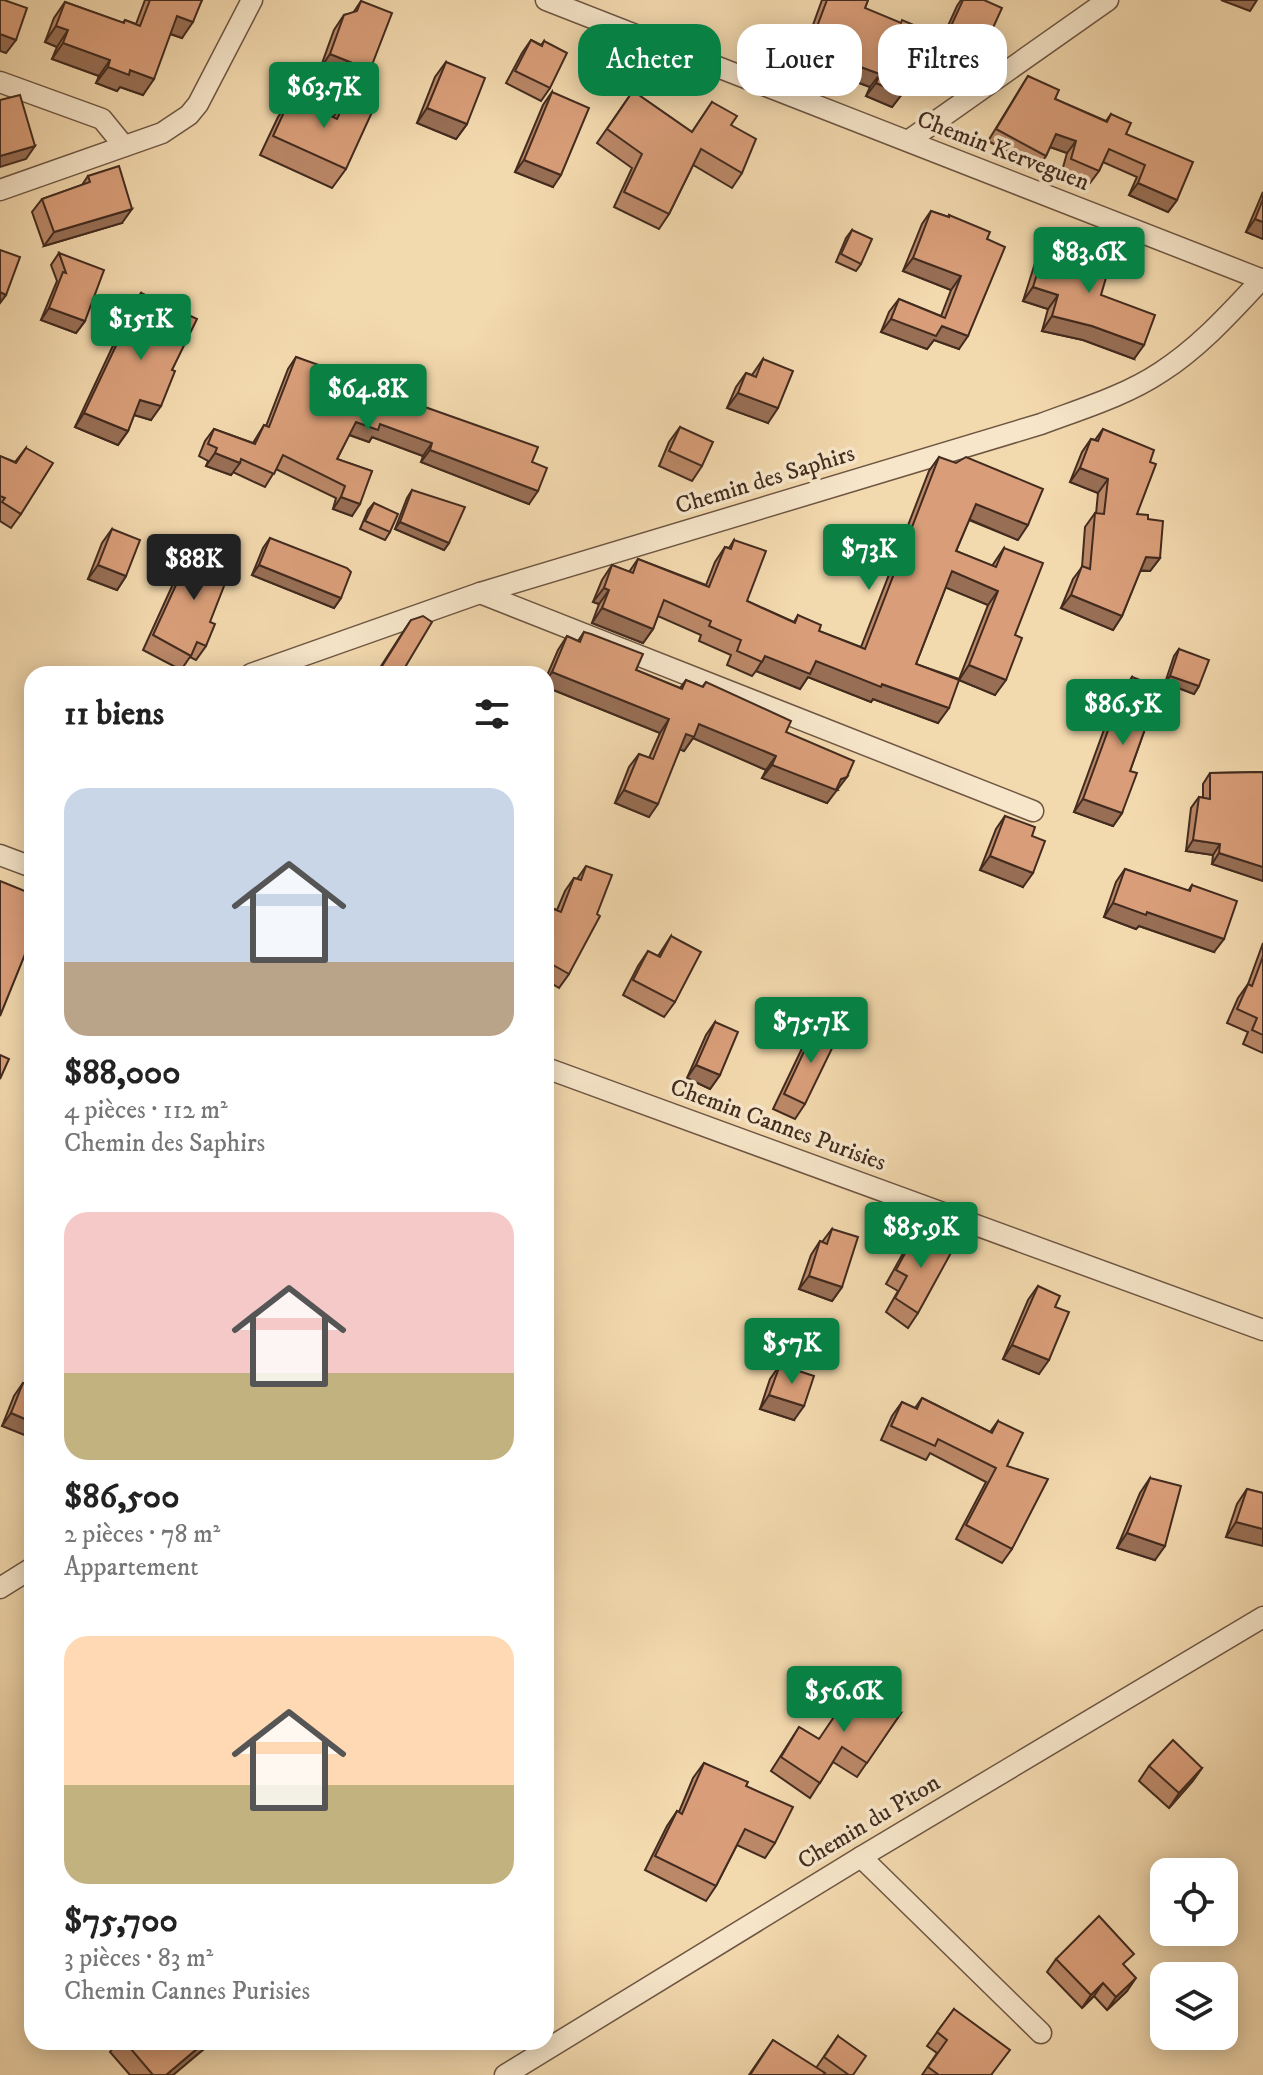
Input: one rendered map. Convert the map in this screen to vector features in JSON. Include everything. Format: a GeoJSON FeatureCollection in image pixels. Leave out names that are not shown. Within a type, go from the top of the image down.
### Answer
{"type":"FeatureCollection","features":[{"type":"Feature","properties":{"kind":"street"},"geometry":{"type":"LineString","coordinates":[[0,190],[162,133],[189,115],[198,104],[252,0]]}},
{"type":"Feature","properties":{"kind":"street","name":"Chemin Kerveguen"},"geometry":{"type":"LineString","coordinates":[[546,0],[1263,280]]}},
{"type":"Feature","properties":{"kind":"street"},"geometry":{"type":"LineString","coordinates":[[908,141],[1108,0]]}},
{"type":"Feature","properties":{"kind":"street"},"geometry":{"type":"LineString","coordinates":[[0,82],[102,119],[124,146]]}},
{"type":"Feature","properties":{"kind":"street","name":"Chemin des Saphirs"},"geometry":{"type":"LineString","coordinates":[[274,666],[480,593],[1041,424],[1102,401],[1159,374],[1191,351],[1263,280]]}},
{"type":"Feature","properties":{"kind":"street"},"geometry":{"type":"LineString","coordinates":[[480,593],[1033,811]]}},
{"type":"Feature","properties":{"kind":"street"},"geometry":{"type":"LineString","coordinates":[[0,855],[24,864]]}},
{"type":"Feature","properties":{"kind":"street","name":"Chemin Cannes Purisies"},"geometry":{"type":"LineString","coordinates":[[554,1071],[1263,1330]]}},
{"type":"Feature","properties":{"kind":"street"},"geometry":{"type":"LineString","coordinates":[[0,1588],[24,1573]]}},
{"type":"Feature","properties":{"kind":"street","name":"Chemin du Piton"},"geometry":{"type":"LineString","coordinates":[[554,2045],[1263,1617]]}},
{"type":"Feature","properties":{"kind":"street"},"geometry":{"type":"LineString","coordinates":[[861,1857],[1041,2033]]}},
{"type":"Feature","properties":{"kind":"street","name":"Chemin du Piton"},"geometry":{"type":"LineString","coordinates":[[505,2075],[546,2050]]}},
{"type":"Feature","properties":{"kind":"building"},"geometry":{"type":"Polygon","coordinates":[[[0,0],[27,8],[16,40],[0,34],[0,0]]]}},
{"type":"Feature","properties":{"kind":"building"},"geometry":{"type":"Polygon","coordinates":[[[150,0],[202,0],[193,22],[177,16],[154,79],[130,70],[129,75],[108,67],[110,60],[63,43],[68,30],[56,26],[65,2],[140,26],[150,0]]]}},
{"type":"Feature","properties":{"kind":"building"},"geometry":{"type":"Polygon","coordinates":[[[827,0],[868,0],[865,8],[901,23],[902,20],[911,24],[878,24],[878,73],[862,67],[862,24],[818,24],[827,0]]]}},
{"type":"Feature","properties":{"kind":"building"},"geometry":{"type":"Polygon","coordinates":[[[963,0],[984,0],[1002,8],[995,24],[952,24],[963,0]]]}},
{"type":"Feature","properties":{"kind":"building"},"geometry":{"type":"Polygon","coordinates":[[[361,1],[392,13],[370,70],[330,54],[344,15],[357,11],[361,1]]]}},
{"type":"Feature","properties":{"kind":"building"},"geometry":{"type":"Polygon","coordinates":[[[531,40],[542,46],[544,41],[567,53],[550,88],[515,71],[531,40]]]}},
{"type":"Feature","properties":{"kind":"building"},"geometry":{"type":"Polygon","coordinates":[[[446,62],[485,78],[467,124],[427,108],[446,62]]]}},
{"type":"Feature","properties":{"kind":"building"},"geometry":{"type":"Polygon","coordinates":[[[1028,76],[1059,90],[1055,99],[1107,122],[1111,114],[1131,123],[1126,134],[1193,162],[1177,200],[1138,183],[1145,165],[1109,149],[1099,171],[1071,159],[1076,141],[1056,134],[1046,156],[996,129],[1028,76]]]}},
{"type":"Feature","properties":{"kind":"building"},"geometry":{"type":"Polygon","coordinates":[[[552,92],[589,108],[561,175],[524,160],[552,92]]]}},
{"type":"Feature","properties":{"kind":"building"},"geometry":{"type":"Polygon","coordinates":[[[20,95],[35,146],[0,156],[0,100],[20,95]]]}},
{"type":"Feature","properties":{"kind":"building"},"geometry":{"type":"Polygon","coordinates":[[[630,96],[640,96],[692,132],[712,102],[737,116],[731,125],[756,139],[742,173],[701,149],[669,214],[624,192],[642,154],[607,129],[630,96]]]}},
{"type":"Feature","properties":{"kind":"building"},"geometry":{"type":"Polygon","coordinates":[[[291,97],[337,119],[347,98],[373,110],[346,169],[273,136],[291,97]]]}},
{"type":"Feature","properties":{"kind":"building"},"geometry":{"type":"Polygon","coordinates":[[[119,166],[132,209],[54,232],[42,199],[90,182],[88,176],[119,166]]]}},
{"type":"Feature","properties":{"kind":"building"},"geometry":{"type":"Polygon","coordinates":[[[1263,199],[1263,222],[1255,219],[1263,199]]]}},
{"type":"Feature","properties":{"kind":"building"},"geometry":{"type":"Polygon","coordinates":[[[931,211],[990,232],[987,239],[1005,247],[968,336],[942,326],[936,336],[891,319],[899,299],[945,318],[961,276],[913,258],[931,211]]]}},
{"type":"Feature","properties":{"kind":"building"},"geometry":{"type":"Polygon","coordinates":[[[852,230],[872,239],[861,264],[841,254],[852,230]]]}},
{"type":"Feature","properties":{"kind":"building"},"geometry":{"type":"Polygon","coordinates":[[[1046,245],[1110,264],[1101,295],[1155,315],[1144,345],[1092,326],[1052,316],[1058,295],[1033,287],[1046,245]]]}},
{"type":"Feature","properties":{"kind":"building"},"geometry":{"type":"Polygon","coordinates":[[[0,250],[20,257],[6,295],[0,292],[0,250]]]}},
{"type":"Feature","properties":{"kind":"building"},"geometry":{"type":"Polygon","coordinates":[[[59,253],[104,270],[85,321],[49,308],[63,272],[66,273],[59,253]]]}},
{"type":"Feature","properties":{"kind":"building"},"geometry":{"type":"Polygon","coordinates":[[[141,293],[197,319],[172,370],[175,371],[161,406],[140,400],[128,431],[84,413],[141,293]]]}},
{"type":"Feature","properties":{"kind":"building"},"geometry":{"type":"Polygon","coordinates":[[[296,357],[392,391],[391,395],[538,447],[532,462],[547,468],[538,491],[430,450],[432,443],[380,424],[378,430],[356,422],[337,459],[372,471],[360,504],[341,497],[345,486],[283,455],[274,474],[241,459],[240,463],[215,453],[217,448],[208,444],[214,429],[255,444],[264,425],[269,427],[296,357]]]}},
{"type":"Feature","properties":{"kind":"building"},"geometry":{"type":"Polygon","coordinates":[[[763,359],[793,371],[778,408],[738,393],[746,373],[756,377],[763,359]]]}},
{"type":"Feature","properties":{"kind":"building"},"geometry":{"type":"Polygon","coordinates":[[[680,427],[713,442],[702,466],[669,451],[680,427]]]}},
{"type":"Feature","properties":{"kind":"building"},"geometry":{"type":"Polygon","coordinates":[[[1103,429],[1154,450],[1150,462],[1156,464],[1137,514],[1163,521],[1160,558],[1146,557],[1122,616],[1071,595],[1082,566],[1090,569],[1095,513],[1104,514],[1108,479],[1080,468],[1091,439],[1098,441],[1103,429]]]}},
{"type":"Feature","properties":{"kind":"building"},"geometry":{"type":"Polygon","coordinates":[[[26,448],[53,463],[21,514],[2,502],[5,498],[0,496],[0,456],[16,463],[26,448]]]}},
{"type":"Feature","properties":{"kind":"building"},"geometry":{"type":"Polygon","coordinates":[[[939,457],[956,463],[966,457],[1043,489],[1028,525],[976,504],[956,551],[996,567],[1004,548],[1043,563],[1015,635],[1022,638],[1006,680],[969,665],[998,591],[952,571],[916,664],[959,680],[949,708],[882,684],[881,687],[816,661],[810,674],[765,656],[762,662],[737,651],[741,640],[709,626],[711,621],[664,600],[653,629],[602,608],[609,590],[604,588],[612,565],[633,573],[638,559],[709,587],[725,547],[731,549],[734,540],[766,551],[747,601],[795,623],[798,615],[821,625],[819,631],[865,649],[939,457]]]}},
{"type":"Feature","properties":{"kind":"building"},"geometry":{"type":"Polygon","coordinates":[[[412,490],[465,507],[449,543],[400,522],[412,490]]]}},
{"type":"Feature","properties":{"kind":"building"},"geometry":{"type":"Polygon","coordinates":[[[374,503],[398,514],[390,532],[365,521],[374,503]]]}},
{"type":"Feature","properties":{"kind":"building"},"geometry":{"type":"Polygon","coordinates":[[[112,529],[140,540],[126,576],[98,565],[112,529]]]}},
{"type":"Feature","properties":{"kind":"building"},"geometry":{"type":"Polygon","coordinates":[[[270,538],[347,568],[351,572],[341,598],[259,565],[270,538]]]}},
{"type":"Feature","properties":{"kind":"building"},"geometry":{"type":"Polygon","coordinates":[[[193,548],[233,563],[210,622],[215,624],[206,646],[197,642],[191,656],[153,635],[193,548]]]}},
{"type":"Feature","properties":{"kind":"building"},"geometry":{"type":"Polygon","coordinates":[[[423,616],[432,622],[406,666],[382,666],[411,620],[423,616]]]}},
{"type":"Feature","properties":{"kind":"building"},"geometry":{"type":"Polygon","coordinates":[[[584,632],[643,654],[636,670],[682,689],[686,680],[703,687],[706,682],[791,721],[786,732],[854,761],[847,777],[841,779],[836,790],[772,765],[776,756],[699,724],[694,737],[686,734],[658,804],[624,790],[639,754],[653,759],[669,719],[554,673],[567,636],[580,642],[584,632]]]}},
{"type":"Feature","properties":{"kind":"building"},"geometry":{"type":"Polygon","coordinates":[[[1179,649],[1209,660],[1199,686],[1170,676],[1179,649]]]}},
{"type":"Feature","properties":{"kind":"building"},"geometry":{"type":"Polygon","coordinates":[[[1132,677],[1164,689],[1154,716],[1150,715],[1130,771],[1137,773],[1122,813],[1083,799],[1118,703],[1122,704],[1132,677]]]}},
{"type":"Feature","properties":{"kind":"building"},"geometry":{"type":"Polygon","coordinates":[[[1263,772],[1263,867],[1219,853],[1220,844],[1193,840],[1199,797],[1210,799],[1210,773],[1263,772]]]}},
{"type":"Feature","properties":{"kind":"building"},"geometry":{"type":"Polygon","coordinates":[[[1005,816],[1035,827],[1032,836],[1045,841],[1033,873],[990,856],[1005,816]]]}},
{"type":"Feature","properties":{"kind":"building"},"geometry":{"type":"Polygon","coordinates":[[[586,866],[612,875],[597,914],[600,916],[569,974],[554,966],[554,909],[561,912],[574,878],[581,880],[586,866]]]}},
{"type":"Feature","properties":{"kind":"building"},"geometry":{"type":"Polygon","coordinates":[[[1125,869],[1190,891],[1192,885],[1237,901],[1224,939],[1113,903],[1125,869]]]}},
{"type":"Feature","properties":{"kind":"building"},"geometry":{"type":"Polygon","coordinates":[[[0,881],[24,891],[24,957],[0,1016],[0,881]]]}},
{"type":"Feature","properties":{"kind":"building"},"geometry":{"type":"Polygon","coordinates":[[[671,936],[701,952],[675,1002],[633,980],[648,951],[660,957],[671,936]]]}},
{"type":"Feature","properties":{"kind":"building"},"geometry":{"type":"Polygon","coordinates":[[[1263,956],[1263,1035],[1252,1030],[1257,1018],[1237,1009],[1248,984],[1252,986],[1263,956]]]}},
{"type":"Feature","properties":{"kind":"building"},"geometry":{"type":"Polygon","coordinates":[[[715,1022],[738,1032],[720,1075],[696,1065],[715,1022]]]}},
{"type":"Feature","properties":{"kind":"building"},"geometry":{"type":"Polygon","coordinates":[[[816,1026],[838,1036],[805,1104],[784,1094],[816,1026]]]}},
{"type":"Feature","properties":{"kind":"building"},"geometry":{"type":"Polygon","coordinates":[[[0,1055],[9,1059],[0,1079],[0,1055]]]}},
{"type":"Feature","properties":{"kind":"building"},"geometry":{"type":"Polygon","coordinates":[[[832,1229],[858,1237],[842,1287],[809,1276],[820,1241],[827,1244],[832,1229]]]}},
{"type":"Feature","properties":{"kind":"building"},"geometry":{"type":"Polygon","coordinates":[[[917,1231],[952,1251],[918,1313],[895,1298],[907,1276],[896,1270],[917,1231]]]}},
{"type":"Feature","properties":{"kind":"building"},"geometry":{"type":"Polygon","coordinates":[[[1038,1286],[1060,1296],[1055,1307],[1069,1312],[1049,1360],[1012,1345],[1038,1286]]]}},
{"type":"Feature","properties":{"kind":"building"},"geometry":{"type":"Polygon","coordinates":[[[780,1365],[814,1376],[804,1406],[769,1395],[780,1365]]]}},
{"type":"Feature","properties":{"kind":"building"},"geometry":{"type":"Polygon","coordinates":[[[23,1383],[24,1383],[24,1419],[11,1413],[23,1383]]]}},
{"type":"Feature","properties":{"kind":"building"},"geometry":{"type":"Polygon","coordinates":[[[922,1398],[992,1433],[998,1421],[1023,1433],[1007,1466],[1048,1479],[1012,1549],[966,1525],[996,1468],[938,1439],[935,1446],[891,1426],[902,1402],[917,1409],[922,1398]]]}},
{"type":"Feature","properties":{"kind":"building"},"geometry":{"type":"Polygon","coordinates":[[[1150,1478],[1181,1486],[1165,1546],[1127,1533],[1150,1478]]]}},
{"type":"Feature","properties":{"kind":"building"},"geometry":{"type":"Polygon","coordinates":[[[1247,1489],[1263,1493],[1263,1529],[1236,1522],[1247,1489]]]}},
{"type":"Feature","properties":{"kind":"building"},"geometry":{"type":"Polygon","coordinates":[[[857,1683],[901,1713],[867,1763],[842,1747],[820,1783],[781,1757],[799,1727],[819,1739],[857,1683]]]}},
{"type":"Feature","properties":{"kind":"building"},"geometry":{"type":"Polygon","coordinates":[[[1173,1740],[1202,1768],[1179,1793],[1149,1766],[1173,1740]]]}},
{"type":"Feature","properties":{"kind":"building"},"geometry":{"type":"Polygon","coordinates":[[[704,1763],[748,1782],[746,1786],[793,1807],[775,1843],[745,1829],[716,1886],[655,1856],[677,1811],[682,1814],[704,1763]]]}},
{"type":"Feature","properties":{"kind":"building"},"geometry":{"type":"Polygon","coordinates":[[[1099,1916],[1134,1954],[1123,1964],[1136,1978],[1116,1997],[1103,1983],[1091,1995],[1056,1959],[1099,1916]]]}},
{"type":"Feature","properties":{"kind":"building"},"geometry":{"type":"Polygon","coordinates":[[[954,2009],[1010,2050],[991,2075],[939,2075],[928,2067],[947,2040],[937,2032],[954,2009]]]}},
{"type":"Feature","properties":{"kind":"building"},"geometry":{"type":"Polygon","coordinates":[[[838,2036],[866,2056],[853,2075],[824,2057],[838,2036]]]}},
{"type":"Feature","properties":{"kind":"building"},"geometry":{"type":"Polygon","coordinates":[[[773,2040],[825,2073],[750,2075],[773,2040]]]}},
{"type":"Feature","properties":{"kind":"building"},"geometry":{"type":"Polygon","coordinates":[[[132,2050],[196,2050],[166,2075],[153,2075],[132,2050]]]}}]}
